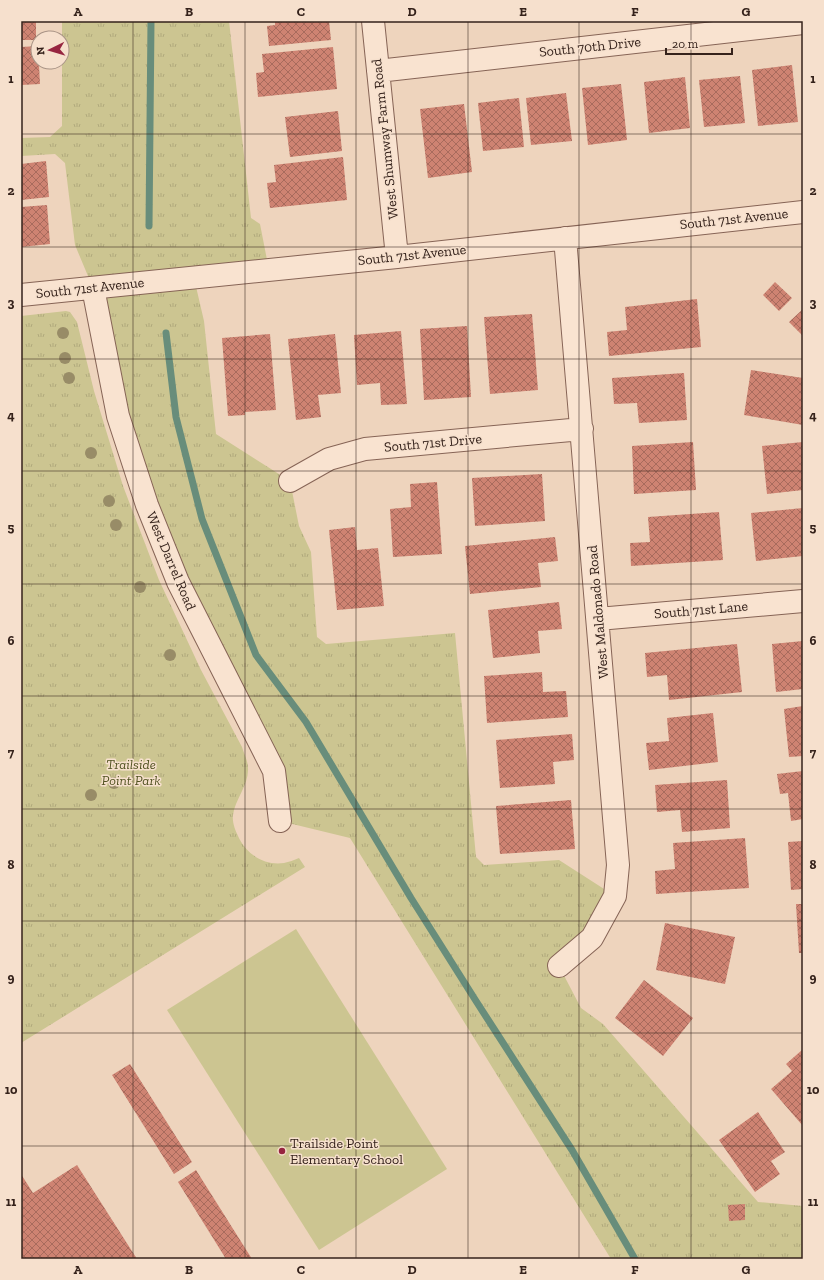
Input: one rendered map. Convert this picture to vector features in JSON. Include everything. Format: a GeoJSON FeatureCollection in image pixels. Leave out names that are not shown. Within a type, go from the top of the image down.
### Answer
{"type":"FeatureCollection","features":[{"type":"Feature","properties":{"kind":"street","name":"West Shumway Farm Road"},"geometry":{"type":"LineString","coordinates":[[373,21],[398,257]]}},
{"type":"Feature","properties":{"kind":"street","name":"South 70th Drive"},"geometry":{"type":"LineString","coordinates":[[378,71],[664,30],[803,23]]}},
{"type":"Feature","properties":{"kind":"street","name":"South 71st Avenue"},"geometry":{"type":"LineString","coordinates":[[21,295],[398,257],[803,212]]}},
{"type":"Feature","properties":{"kind":"street","name":"West Maldonado Road"},"geometry":{"type":"LineString","coordinates":[[559,966],[592,938],[615,896],[618,865],[565,238]]}},
{"type":"Feature","properties":{"kind":"street","name":"West Darrel Road"},"geometry":{"type":"LineString","coordinates":[[94,288],[118,416],[147,505],[178,582],[274,771],[280,821]]}},
{"type":"Feature","properties":{"kind":"street","name":"South 71st Drive"},"geometry":{"type":"LineString","coordinates":[[290,481],[329,459],[365,449],[582,429]]}},
{"type":"Feature","properties":{"kind":"street","name":"South 71st Lane"},"geometry":{"type":"LineString","coordinates":[[598,619],[803,601]]}},
{"type":"Feature","properties":{"kind":"green space"},"geometry":{"type":"Polygon","coordinates":[[[62,21],[229,21],[251,218],[260,224],[269,270],[194,278],[204,321],[216,434],[290,481],[299,526],[311,552],[317,637],[326,644],[455,633],[476,857],[484,865],[559,860],[615,896],[559,966],[581,1008],[603,1024],[758,1202],[803,1206],[803,1259],[611,1259],[350,838],[280,821],[274,771],[147,505],[93,288],[75,245],[65,163],[55,154],[21,156],[21,138],[50,137],[62,126],[62,70],[70,70],[70,30],[62,30],[62,21]]]}},
{"type":"Feature","properties":{"kind":"green space","name":"Trailside Point Park"},"geometry":{"type":"Polygon","coordinates":[[[66,311],[70,312],[77,322],[94,391],[123,486],[159,580],[201,670],[242,747],[247,760],[248,774],[236,803],[233,815],[233,823],[237,834],[246,848],[263,861],[270,863],[284,863],[299,858],[305,867],[21,1043],[21,316],[66,311]]]}},
{"type":"Feature","properties":{"kind":"green space"},"geometry":{"type":"Polygon","coordinates":[[[296,929],[447,1169],[319,1250],[167,1010],[296,929]]]}},
{"type":"Feature","properties":{"kind":"building"},"geometry":{"type":"Polygon","coordinates":[[[21,21],[36,21],[36,30],[30,30],[30,40],[21,40],[21,21]]]}},
{"type":"Feature","properties":{"kind":"building"},"geometry":{"type":"Polygon","coordinates":[[[275,21],[329,21],[331,40],[269,46],[267,26],[275,25],[275,21]]]}},
{"type":"Feature","properties":{"kind":"building"},"geometry":{"type":"Polygon","coordinates":[[[30,46],[30,70],[39,70],[40,84],[21,85],[21,47],[30,46]]]}},
{"type":"Feature","properties":{"kind":"building"},"geometry":{"type":"Polygon","coordinates":[[[333,47],[337,89],[258,97],[256,73],[264,72],[262,54],[333,47]]]}},
{"type":"Feature","properties":{"kind":"building"},"geometry":{"type":"Polygon","coordinates":[[[792,65],[798,122],[758,126],[752,70],[792,65]]]}},
{"type":"Feature","properties":{"kind":"building"},"geometry":{"type":"Polygon","coordinates":[[[740,76],[745,123],[704,127],[699,80],[740,76]]]}},
{"type":"Feature","properties":{"kind":"building"},"geometry":{"type":"Polygon","coordinates":[[[685,77],[690,128],[649,133],[644,82],[685,77]]]}},
{"type":"Feature","properties":{"kind":"building"},"geometry":{"type":"Polygon","coordinates":[[[621,84],[627,140],[588,145],[582,88],[621,84]]]}},
{"type":"Feature","properties":{"kind":"building"},"geometry":{"type":"Polygon","coordinates":[[[566,93],[572,141],[531,145],[526,98],[566,93]]]}},
{"type":"Feature","properties":{"kind":"building"},"geometry":{"type":"Polygon","coordinates":[[[519,98],[524,147],[483,151],[478,103],[519,98]]]}},
{"type":"Feature","properties":{"kind":"building"},"geometry":{"type":"Polygon","coordinates":[[[464,104],[472,172],[428,178],[420,109],[464,104]]]}},
{"type":"Feature","properties":{"kind":"building"},"geometry":{"type":"Polygon","coordinates":[[[338,111],[342,151],[290,157],[285,117],[338,111]]]}},
{"type":"Feature","properties":{"kind":"building"},"geometry":{"type":"Polygon","coordinates":[[[343,157],[347,200],[270,208],[267,183],[276,182],[274,165],[343,157]]]}},
{"type":"Feature","properties":{"kind":"building"},"geometry":{"type":"Polygon","coordinates":[[[46,161],[49,197],[21,200],[21,164],[46,161]]]}},
{"type":"Feature","properties":{"kind":"building"},"geometry":{"type":"Polygon","coordinates":[[[47,205],[50,244],[21,247],[21,207],[47,205]]]}},
{"type":"Feature","properties":{"kind":"building"},"geometry":{"type":"Polygon","coordinates":[[[775,282],[792,298],[779,311],[763,295],[775,282]]]}},
{"type":"Feature","properties":{"kind":"building"},"geometry":{"type":"Polygon","coordinates":[[[697,299],[701,347],[609,356],[607,332],[627,330],[625,307],[697,299]]]}},
{"type":"Feature","properties":{"kind":"building"},"geometry":{"type":"Polygon","coordinates":[[[803,309],[803,336],[789,322],[803,309]]]}},
{"type":"Feature","properties":{"kind":"building"},"geometry":{"type":"Polygon","coordinates":[[[532,314],[538,390],[490,394],[484,317],[532,314]]]}},
{"type":"Feature","properties":{"kind":"building"},"geometry":{"type":"Polygon","coordinates":[[[467,326],[471,397],[424,400],[420,329],[467,326]]]}},
{"type":"Feature","properties":{"kind":"building"},"geometry":{"type":"Polygon","coordinates":[[[401,331],[407,404],[381,405],[380,383],[357,385],[354,335],[401,331]]]}},
{"type":"Feature","properties":{"kind":"building"},"geometry":{"type":"Polygon","coordinates":[[[270,334],[276,410],[245,412],[245,415],[228,416],[222,338],[270,334]]]}},
{"type":"Feature","properties":{"kind":"building"},"geometry":{"type":"Polygon","coordinates":[[[335,334],[341,393],[318,395],[321,417],[296,420],[288,339],[335,334]]]}},
{"type":"Feature","properties":{"kind":"building"},"geometry":{"type":"Polygon","coordinates":[[[751,370],[803,378],[803,425],[744,415],[751,370]]]}},
{"type":"Feature","properties":{"kind":"building"},"geometry":{"type":"Polygon","coordinates":[[[684,373],[687,420],[639,423],[637,403],[614,404],[612,378],[684,373]]]}},
{"type":"Feature","properties":{"kind":"building"},"geometry":{"type":"Polygon","coordinates":[[[693,442],[696,490],[634,494],[632,446],[693,442]]]}},
{"type":"Feature","properties":{"kind":"building"},"geometry":{"type":"Polygon","coordinates":[[[803,442],[803,490],[767,494],[762,446],[803,442]]]}},
{"type":"Feature","properties":{"kind":"building"},"geometry":{"type":"Polygon","coordinates":[[[542,474],[545,521],[475,526],[472,478],[542,474]]]}},
{"type":"Feature","properties":{"kind":"building"},"geometry":{"type":"Polygon","coordinates":[[[437,482],[442,554],[393,557],[390,509],[411,507],[410,484],[437,482]]]}},
{"type":"Feature","properties":{"kind":"building"},"geometry":{"type":"Polygon","coordinates":[[[803,508],[803,556],[756,561],[751,513],[803,508]]]}},
{"type":"Feature","properties":{"kind":"building"},"geometry":{"type":"Polygon","coordinates":[[[719,512],[723,560],[631,566],[630,543],[650,542],[648,517],[719,512]]]}},
{"type":"Feature","properties":{"kind":"building"},"geometry":{"type":"Polygon","coordinates":[[[355,527],[357,550],[378,548],[384,606],[337,610],[329,530],[355,527]]]}},
{"type":"Feature","properties":{"kind":"building"},"geometry":{"type":"Polygon","coordinates":[[[555,537],[558,561],[538,563],[541,587],[470,594],[465,546],[555,537]]]}},
{"type":"Feature","properties":{"kind":"building"},"geometry":{"type":"Polygon","coordinates":[[[559,602],[562,629],[538,631],[540,653],[493,658],[488,610],[559,602]]]}},
{"type":"Feature","properties":{"kind":"building"},"geometry":{"type":"Polygon","coordinates":[[[803,641],[803,689],[776,692],[772,644],[803,641]]]}},
{"type":"Feature","properties":{"kind":"building"},"geometry":{"type":"Polygon","coordinates":[[[737,644],[742,692],[669,700],[667,675],[647,677],[645,653],[737,644]]]}},
{"type":"Feature","properties":{"kind":"building"},"geometry":{"type":"Polygon","coordinates":[[[542,672],[543,692],[566,691],[568,717],[487,723],[484,676],[542,672]]]}},
{"type":"Feature","properties":{"kind":"building"},"geometry":{"type":"Polygon","coordinates":[[[803,706],[803,756],[789,757],[784,709],[803,706]]]}},
{"type":"Feature","properties":{"kind":"building"},"geometry":{"type":"Polygon","coordinates":[[[713,713],[718,762],[649,770],[646,743],[669,741],[667,718],[713,713]]]}},
{"type":"Feature","properties":{"kind":"building"},"geometry":{"type":"Polygon","coordinates":[[[572,734],[574,760],[553,762],[555,784],[500,788],[496,740],[572,734]]]}},
{"type":"Feature","properties":{"kind":"building"},"geometry":{"type":"Polygon","coordinates":[[[803,771],[803,819],[791,821],[788,793],[780,794],[777,774],[803,771]]]}},
{"type":"Feature","properties":{"kind":"building"},"geometry":{"type":"Polygon","coordinates":[[[727,780],[730,828],[682,832],[680,810],[657,812],[655,785],[727,780]]]}},
{"type":"Feature","properties":{"kind":"building"},"geometry":{"type":"Polygon","coordinates":[[[571,800],[575,849],[500,854],[496,806],[571,800]]]}},
{"type":"Feature","properties":{"kind":"building"},"geometry":{"type":"Polygon","coordinates":[[[745,838],[749,888],[656,894],[655,871],[675,869],[673,843],[745,838]]]}},
{"type":"Feature","properties":{"kind":"building"},"geometry":{"type":"Polygon","coordinates":[[[803,841],[803,889],[791,890],[788,842],[803,841]]]}},
{"type":"Feature","properties":{"kind":"building"},"geometry":{"type":"Polygon","coordinates":[[[796,904],[803,904],[803,953],[799,953],[796,904]]]}},
{"type":"Feature","properties":{"kind":"building"},"geometry":{"type":"Polygon","coordinates":[[[665,923],[735,937],[725,984],[656,970],[665,923]]]}},
{"type":"Feature","properties":{"kind":"building"},"geometry":{"type":"Polygon","coordinates":[[[644,980],[693,1018],[663,1056],[615,1018],[644,980]]]}},
{"type":"Feature","properties":{"kind":"building"},"geometry":{"type":"Polygon","coordinates":[[[802,1050],[803,1126],[771,1089],[792,1071],[786,1064],[802,1050]]]}},
{"type":"Feature","properties":{"kind":"building"},"geometry":{"type":"Polygon","coordinates":[[[130,1064],[192,1162],[174,1174],[112,1075],[130,1064]]]}},
{"type":"Feature","properties":{"kind":"building"},"geometry":{"type":"Polygon","coordinates":[[[758,1112],[785,1152],[771,1161],[780,1174],[755,1192],[719,1140],[758,1112]]]}},
{"type":"Feature","properties":{"kind":"building"},"geometry":{"type":"Polygon","coordinates":[[[77,1165],[137,1259],[21,1259],[21,1174],[33,1193],[77,1165]]]}},
{"type":"Feature","properties":{"kind":"building"},"geometry":{"type":"Polygon","coordinates":[[[196,1170],[252,1259],[226,1259],[178,1182],[196,1170]]]}},
{"type":"Feature","properties":{"kind":"building"},"geometry":{"type":"Polygon","coordinates":[[[745,1204],[745,1220],[729,1221],[728,1205],[745,1204]]]}},
{"type":"Feature","properties":{"kind":"waterway"},"geometry":{"type":"LineString","coordinates":[[149,226],[151,21]]}},
{"type":"Feature","properties":{"kind":"waterway"},"geometry":{"type":"LineString","coordinates":[[166,333],[176,417],[202,519],[256,655],[306,722],[411,898],[572,1150],[635,1259]]}},
{"type":"Feature","properties":{"kind":"place","name":"Trailside Point Elementary School"},"geometry":{"type":"Point","coordinates":[282,1151]}}]}
